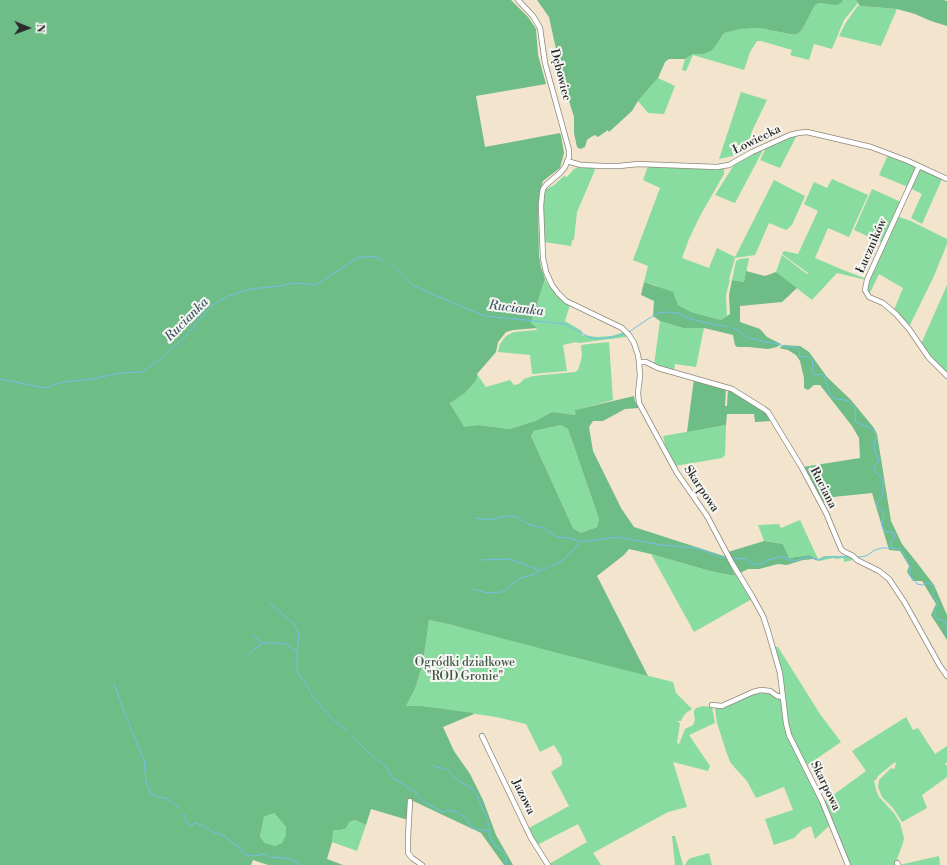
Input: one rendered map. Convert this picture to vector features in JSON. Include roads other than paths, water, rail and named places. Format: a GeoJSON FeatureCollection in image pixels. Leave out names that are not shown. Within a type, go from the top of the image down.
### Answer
{"type":"FeatureCollection","features":[{"type":"Feature","properties":{"kind":"street","name":"Dębowiec"},"geometry":{"type":"LineString","coordinates":[[518,0],[533,16],[540,28],[542,52],[568,146],[569,153],[567,161]]}},
{"type":"Feature","properties":{"kind":"street","name":"Łowiecka"},"geometry":{"type":"LineString","coordinates":[[567,161],[581,165],[604,166],[644,164],[717,167],[729,165],[750,153],[790,135],[802,132],[871,147],[896,156],[947,179]]}},
{"type":"Feature","properties":{"kind":"street","name":"Skarpowa"},"geometry":{"type":"LineString","coordinates":[[567,161],[565,168],[546,185],[542,194],[540,206],[543,258],[546,272],[552,285],[566,301],[615,324],[626,331],[634,343],[639,362],[639,402],[677,473],[707,516],[760,611],[768,630],[780,673],[786,723],[789,735],[829,816],[848,865]]}},
{"type":"Feature","properties":{"kind":"street","name":"Łuczników"},"geometry":{"type":"LineString","coordinates":[[919,166],[867,280],[865,290],[870,298],[883,303],[896,314],[909,329],[929,358],[947,376]]}},
{"type":"Feature","properties":{"kind":"street","name":"Ruciana"},"geometry":{"type":"LineString","coordinates":[[639,362],[646,362],[658,368],[732,389],[768,412],[802,468],[826,513],[841,549],[857,560],[879,571],[889,580],[947,676]]}},
{"type":"Feature","properties":{"kind":"street"},"geometry":{"type":"LineString","coordinates":[[712,705],[722,706],[752,692],[761,690],[770,691],[783,698]]}},
{"type":"Feature","properties":{"kind":"street","name":"Jazowa"},"geometry":{"type":"LineString","coordinates":[[482,736],[531,838],[548,865]]}},
{"type":"Feature","properties":{"kind":"street"},"geometry":{"type":"LineString","coordinates":[[410,801],[408,853],[422,865]]}},
{"type":"Feature","properties":{"kind":"waterway","name":"Rucianka"},"geometry":{"type":"LineString","coordinates":[[0,379],[45,388],[63,382],[93,379],[119,373],[142,372],[163,357],[187,335],[211,306],[228,296],[251,289],[295,283],[316,285],[357,258],[374,256],[383,261]]}},
{"type":"Feature","properties":{"kind":"waterway","name":"Rucianka"},"geometry":{"type":"LineString","coordinates":[[391,264],[412,285],[485,316],[565,324],[589,337],[597,339],[624,334]]}},
{"type":"Feature","properties":{"kind":"waterway","name":"Rucianka"},"geometry":{"type":"LineString","coordinates":[[629,332],[659,313],[669,312],[678,313],[702,322],[728,327]]}},
{"type":"Feature","properties":{"kind":"waterway","name":"Rucianka"},"geometry":{"type":"LineString","coordinates":[[733,328],[740,331],[746,337],[786,347],[798,348],[800,351],[800,357],[805,356],[812,360],[812,373],[816,375],[824,375],[830,394],[835,399],[848,401],[856,410],[856,422],[873,429],[876,437],[874,451],[879,459],[874,469],[882,478],[883,482],[882,496],[877,502],[877,505],[884,513],[882,525],[883,529],[886,532],[894,533],[895,535],[891,541],[891,548],[900,549],[902,551],[910,566],[910,576],[917,584],[922,585],[929,583],[934,587],[933,595],[938,603],[935,616],[937,619],[942,620],[947,624],[947,626]]}},
{"type":"Feature","properties":{"kind":"waterway"},"geometry":{"type":"LineString","coordinates":[[475,518],[488,520],[507,516],[517,517],[528,524],[543,528],[557,537],[569,538],[581,542],[617,537],[662,545],[696,548],[728,558]]}},
{"type":"Feature","properties":{"kind":"waterway"},"geometry":{"type":"LineString","coordinates":[[473,589],[487,593],[502,592],[520,578],[533,575],[562,561],[580,543]]}},
{"type":"Feature","properties":{"kind":"waterway"},"geometry":{"type":"LineString","coordinates":[[858,557],[866,556],[875,550],[882,548],[890,548]]}},
{"type":"Feature","properties":{"kind":"waterway"},"geometry":{"type":"LineString","coordinates":[[731,558],[745,559],[751,563],[762,564],[768,560],[780,557],[786,557],[787,560],[794,561],[808,557],[819,560],[827,557],[850,557]]}},
{"type":"Feature","properties":{"kind":"waterway"},"geometry":{"type":"LineString","coordinates":[[481,560],[510,559],[539,571]]}},
{"type":"Feature","properties":{"kind":"waterway"},"geometry":{"type":"LineString","coordinates":[[269,602],[295,625],[299,635],[297,671],[315,700],[348,732]]}},
{"type":"Feature","properties":{"kind":"waterway","name":"Rucianka"},"geometry":{"type":"LineString","coordinates":[[947,629],[947,634]]}},
{"type":"Feature","properties":{"kind":"waterway"},"geometry":{"type":"LineString","coordinates":[[252,636],[263,643],[287,644],[297,652]]}},
{"type":"Feature","properties":{"kind":"waterway"},"geometry":{"type":"LineString","coordinates":[[247,655],[263,643]]}},
{"type":"Feature","properties":{"kind":"waterway"},"geometry":{"type":"LineString","coordinates":[[114,684],[144,760],[146,781],[151,794],[168,799],[180,809]]}},
{"type":"Feature","properties":{"kind":"waterway"},"geometry":{"type":"LineString","coordinates":[[354,738],[386,767],[392,777],[414,791],[423,801],[442,812],[451,810],[457,812],[467,819],[471,826],[475,829],[490,831],[489,835],[496,847],[505,853],[507,865]]}},
{"type":"Feature","properties":{"kind":"waterway"},"geometry":{"type":"LineString","coordinates":[[433,766],[446,769],[457,780],[473,789],[487,818],[490,831]]}},
{"type":"Feature","properties":{"kind":"waterway"},"geometry":{"type":"LineString","coordinates":[[184,814],[187,823],[190,825],[192,826],[196,823],[215,833],[225,836],[232,843],[238,846],[246,855],[254,856],[266,854],[271,857],[290,859],[302,865]]}},
{"type":"Feature","properties":{"kind":"park label","name":"Ogródki działkowe \"ROD Gronie\""},"geometry":{"type":"Point","coordinates":[465,670]}}]}
